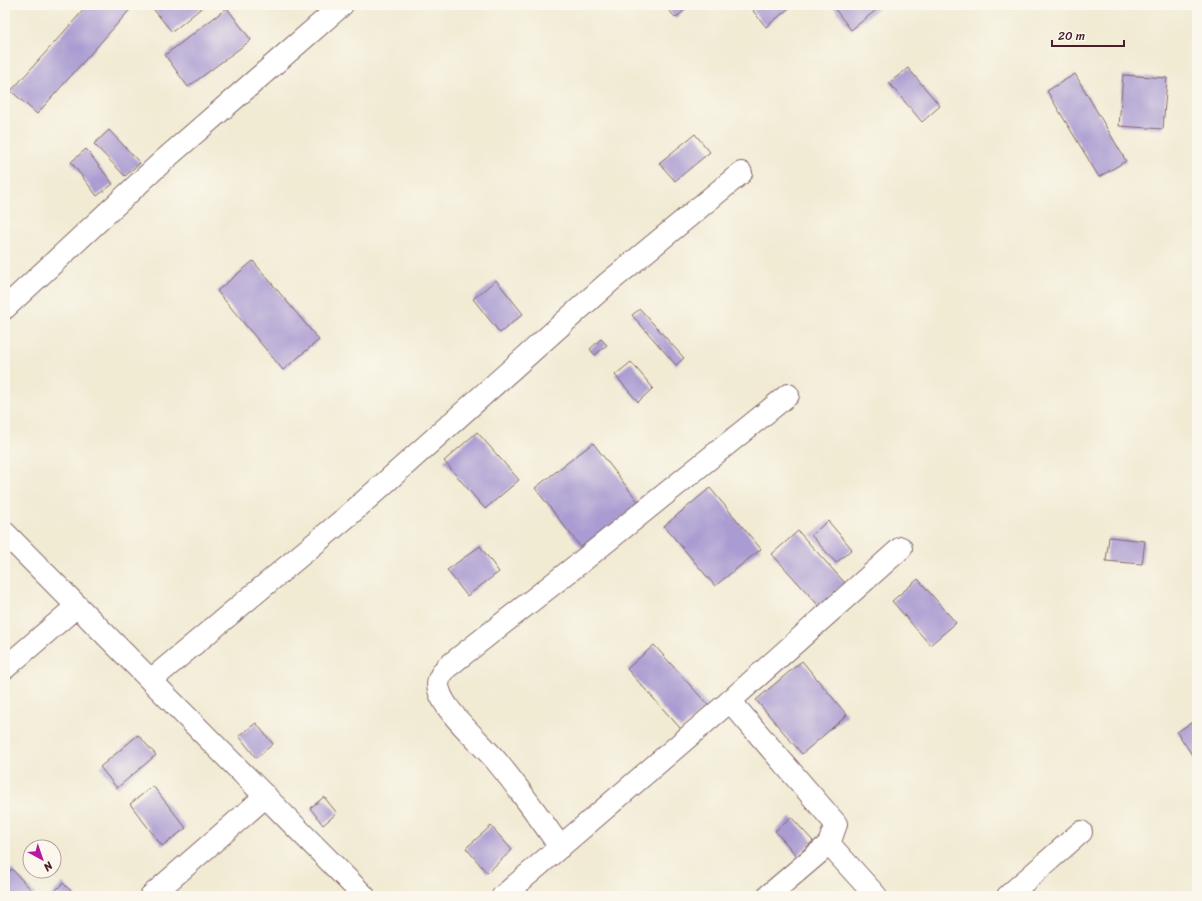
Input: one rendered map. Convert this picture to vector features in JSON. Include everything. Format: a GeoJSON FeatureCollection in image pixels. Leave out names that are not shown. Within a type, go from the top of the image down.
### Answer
{"type":"FeatureCollection","features":[{"type":"Feature","properties":{"kind":"street"},"geometry":{"type":"LineString","coordinates":[[5,308],[164,160],[342,5]]}},
{"type":"Feature","properties":{"kind":"street"},"geometry":{"type":"LineString","coordinates":[[151,680],[349,515],[608,283],[742,173]]}},
{"type":"Feature","properties":{"kind":"street"},"geometry":{"type":"LineString","coordinates":[[560,847],[497,762],[446,705],[438,689],[438,679],[446,668],[581,562],[788,395]]}},
{"type":"Feature","properties":{"kind":"street"},"geometry":{"type":"LineString","coordinates":[[5,533],[364,896]]}},
{"type":"Feature","properties":{"kind":"street"},"geometry":{"type":"LineString","coordinates":[[503,896],[730,701],[901,548]]}},
{"type":"Feature","properties":{"kind":"street"},"geometry":{"type":"LineString","coordinates":[[5,668],[78,606]]}},
{"type":"Feature","properties":{"kind":"street"},"geometry":{"type":"LineString","coordinates":[[730,701],[836,824],[829,844],[768,896]]}},
{"type":"Feature","properties":{"kind":"street"},"geometry":{"type":"LineString","coordinates":[[151,896],[266,796]]}},
{"type":"Feature","properties":{"kind":"street"},"geometry":{"type":"LineString","coordinates":[[1008,896],[1081,832]]}},
{"type":"Feature","properties":{"kind":"street"},"geometry":{"type":"LineString","coordinates":[[829,844],[876,896]]}},
{"type":"Feature","properties":{"kind":"building"},"geometry":{"type":"Polygon","coordinates":[[[88,5],[134,5],[37,114],[11,91],[88,5]]]}},
{"type":"Feature","properties":{"kind":"building"},"geometry":{"type":"Polygon","coordinates":[[[150,5],[205,5],[172,32],[150,5]]]}},
{"type":"Feature","properties":{"kind":"building"},"geometry":{"type":"Polygon","coordinates":[[[664,5],[690,5],[676,18],[664,5]]]}},
{"type":"Feature","properties":{"kind":"building"},"geometry":{"type":"Polygon","coordinates":[[[760,5],[793,5],[766,27],[753,11],[760,5]]]}},
{"type":"Feature","properties":{"kind":"building"},"geometry":{"type":"Polygon","coordinates":[[[832,5],[878,5],[880,7],[851,30],[832,5]]]}},
{"type":"Feature","properties":{"kind":"building"},"geometry":{"type":"Polygon","coordinates":[[[227,8],[251,40],[188,87],[165,55],[227,8]]]}},
{"type":"Feature","properties":{"kind":"building"},"geometry":{"type":"Polygon","coordinates":[[[908,68],[940,106],[922,122],[889,83],[908,68]]]}},
{"type":"Feature","properties":{"kind":"building"},"geometry":{"type":"Polygon","coordinates":[[[1075,74],[1126,161],[1099,177],[1047,91],[1075,74]]]}},
{"type":"Feature","properties":{"kind":"building"},"geometry":{"type":"Polygon","coordinates":[[[1123,75],[1167,78],[1163,129],[1119,126],[1123,75]]]}},
{"type":"Feature","properties":{"kind":"building"},"geometry":{"type":"Polygon","coordinates":[[[109,130],[140,163],[125,176],[94,144],[109,130]]]}},
{"type":"Feature","properties":{"kind":"building"},"geometry":{"type":"Polygon","coordinates":[[[695,134],[710,152],[675,181],[659,163],[695,134]]]}},
{"type":"Feature","properties":{"kind":"building"},"geometry":{"type":"Polygon","coordinates":[[[86,149],[113,184],[97,196],[71,162],[86,149]]]}},
{"type":"Feature","properties":{"kind":"building"},"geometry":{"type":"Polygon","coordinates":[[[253,261],[319,340],[283,370],[217,291],[253,261]]]}},
{"type":"Feature","properties":{"kind":"building"},"geometry":{"type":"Polygon","coordinates":[[[496,280],[523,314],[500,333],[473,299],[496,280]]]}},
{"type":"Feature","properties":{"kind":"building"},"geometry":{"type":"Polygon","coordinates":[[[640,309],[684,358],[676,365],[632,315],[640,309]]]}},
{"type":"Feature","properties":{"kind":"building"},"geometry":{"type":"Polygon","coordinates":[[[601,339],[607,345],[595,355],[590,349],[601,339]]]}},
{"type":"Feature","properties":{"kind":"building"},"geometry":{"type":"Polygon","coordinates":[[[631,362],[653,388],[638,402],[615,375],[631,362]]]}},
{"type":"Feature","properties":{"kind":"building"},"geometry":{"type":"Polygon","coordinates":[[[477,432],[519,480],[485,509],[444,461],[477,432]]]}},
{"type":"Feature","properties":{"kind":"building"},"geometry":{"type":"Polygon","coordinates":[[[593,443],[640,504],[582,549],[535,488],[593,443]]]}},
{"type":"Feature","properties":{"kind":"building"},"geometry":{"type":"Polygon","coordinates":[[[710,488],[761,549],[715,586],[664,526],[710,488]]]}},
{"type":"Feature","properties":{"kind":"building"},"geometry":{"type":"Polygon","coordinates":[[[828,521],[852,549],[836,563],[811,535],[828,521]]]}},
{"type":"Feature","properties":{"kind":"building"},"geometry":{"type":"Polygon","coordinates":[[[798,531],[845,583],[819,606],[772,554],[798,531]]]}},
{"type":"Feature","properties":{"kind":"building"},"geometry":{"type":"Polygon","coordinates":[[[1109,537],[1145,541],[1142,564],[1106,561],[1109,537]]]}},
{"type":"Feature","properties":{"kind":"building"},"geometry":{"type":"Polygon","coordinates":[[[480,546],[499,572],[467,596],[447,570],[480,546]]]}},
{"type":"Feature","properties":{"kind":"building"},"geometry":{"type":"Polygon","coordinates":[[[918,579],[956,623],[930,645],[892,601],[918,579]]]}},
{"type":"Feature","properties":{"kind":"building"},"geometry":{"type":"Polygon","coordinates":[[[654,645],[708,705],[681,729],[627,669],[654,645]]]}},
{"type":"Feature","properties":{"kind":"building"},"geometry":{"type":"Polygon","coordinates":[[[802,661],[847,715],[802,754],[756,700],[802,661]]]}},
{"type":"Feature","properties":{"kind":"building"},"geometry":{"type":"Polygon","coordinates":[[[1197,719],[1197,760],[1196,761],[1177,732],[1197,719]]]}},
{"type":"Feature","properties":{"kind":"building"},"geometry":{"type":"Polygon","coordinates":[[[256,723],[273,744],[256,758],[239,736],[256,723]]]}},
{"type":"Feature","properties":{"kind":"building"},"geometry":{"type":"Polygon","coordinates":[[[138,735],[156,755],[117,788],[100,767],[138,735]]]}},
{"type":"Feature","properties":{"kind":"building"},"geometry":{"type":"Polygon","coordinates":[[[153,786],[186,828],[162,846],[130,804],[153,786]]]}},
{"type":"Feature","properties":{"kind":"building"},"geometry":{"type":"Polygon","coordinates":[[[324,797],[337,813],[323,825],[310,808],[324,797]]]}},
{"type":"Feature","properties":{"kind":"building"},"geometry":{"type":"Polygon","coordinates":[[[791,817],[813,841],[797,856],[775,831],[791,817]]]}},
{"type":"Feature","properties":{"kind":"building"},"geometry":{"type":"Polygon","coordinates":[[[491,826],[512,850],[487,873],[466,848],[491,826]]]}},
{"type":"Feature","properties":{"kind":"building"},"geometry":{"type":"Polygon","coordinates":[[[12,869],[35,894],[32,896],[5,896],[5,875],[12,869]]]}},
{"type":"Feature","properties":{"kind":"building"},"geometry":{"type":"Polygon","coordinates":[[[63,883],[76,896],[50,896],[63,883]]]}}]}
